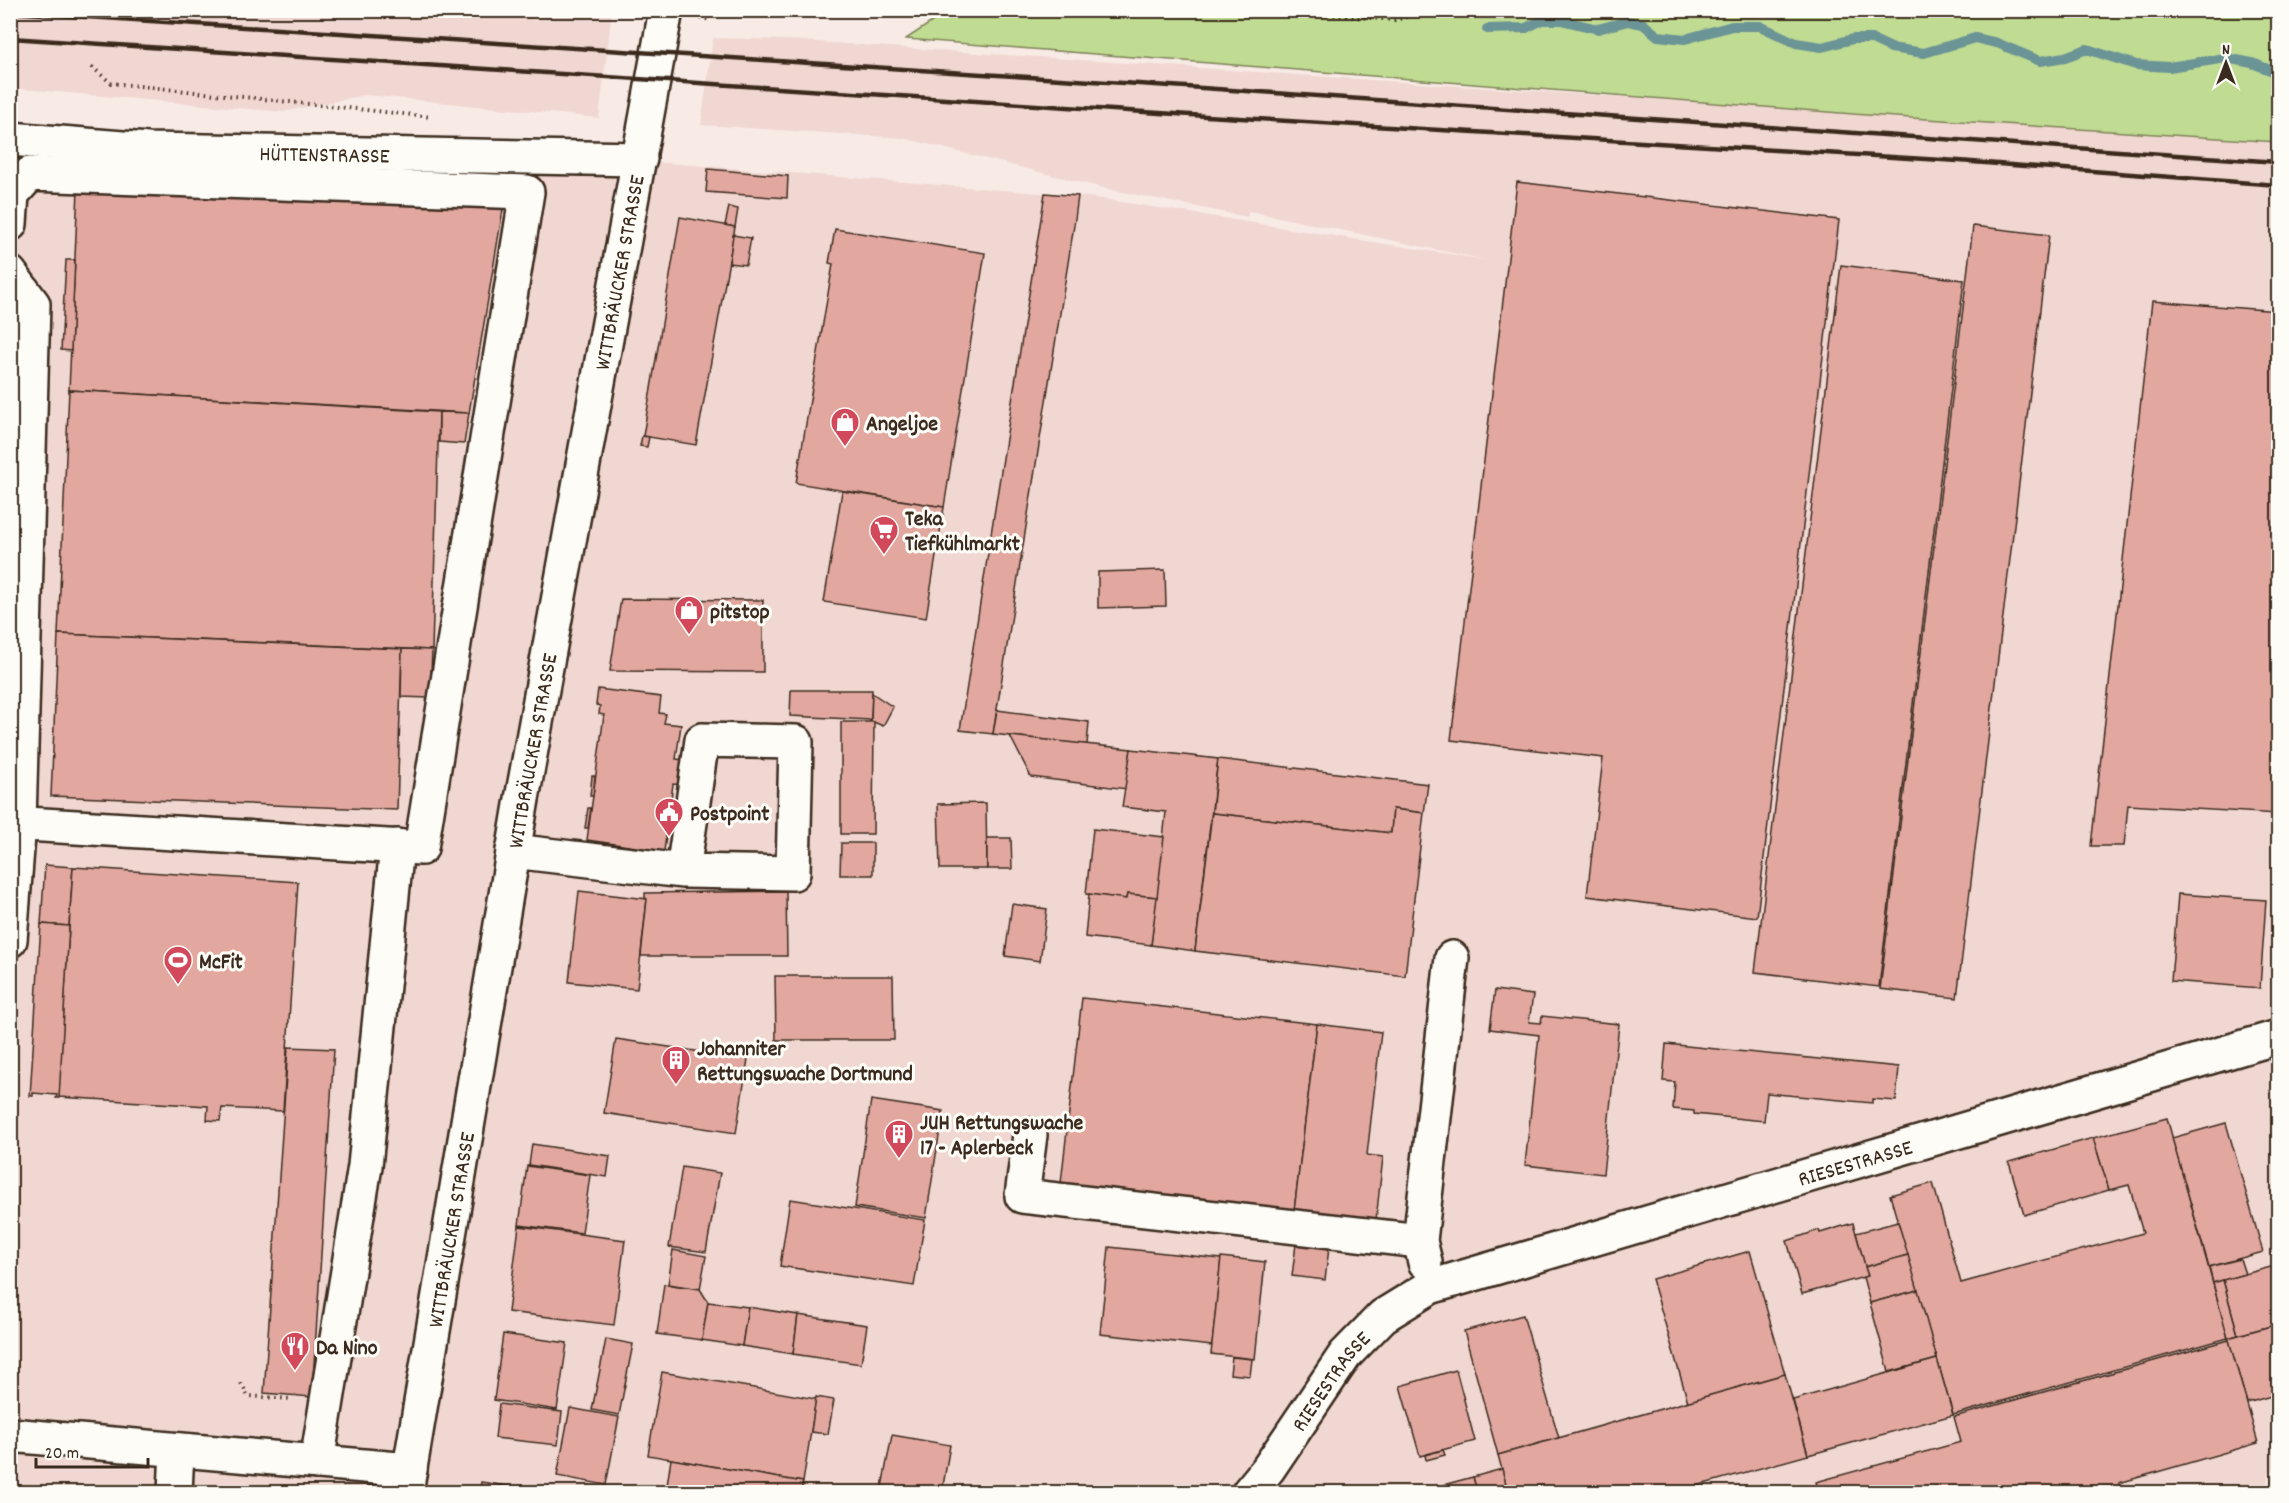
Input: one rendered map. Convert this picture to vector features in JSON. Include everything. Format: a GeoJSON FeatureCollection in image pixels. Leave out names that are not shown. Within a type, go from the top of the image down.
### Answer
{"type":"FeatureCollection","features":[{"type":"Feature","properties":{"kind":"street","name":"WITTBRÄUCKER STRASSE"},"geometry":{"type":"LineString","coordinates":[[408,1481],[513,851],[666,10]]}},
{"type":"Feature","properties":{"kind":"street","name":"HÜTTENSTRASSE"},"geometry":{"type":"LineString","coordinates":[[10,139],[148,150],[640,159]]}},
{"type":"Feature","properties":{"kind":"street"},"geometry":{"type":"LineString","coordinates":[[10,224],[12,194],[30,174],[527,192],[422,848],[15,823]]}},
{"type":"Feature","properties":{"kind":"street"},"geometry":{"type":"LineString","coordinates":[[10,273],[33,304],[10,940]]}},
{"type":"Feature","properties":{"kind":"street"},"geometry":{"type":"LineString","coordinates":[[513,851],[684,871],[793,873],[796,742],[702,740],[684,871]]}},
{"type":"Feature","properties":{"kind":"street"},"geometry":{"type":"LineString","coordinates":[[317,1462],[365,1166],[397,846]]}},
{"type":"Feature","properties":{"kind":"street"},"geometry":{"type":"LineString","coordinates":[[1430,1287],[1420,1241],[1452,958]]}},
{"type":"Feature","properties":{"kind":"street","name":"RIESESTRASSE"},"geometry":{"type":"LineString","coordinates":[[1250,1492],[1268,1470],[1345,1355],[1383,1316],[1430,1287],[2278,1037]]}},
{"type":"Feature","properties":{"kind":"street"},"geometry":{"type":"LineString","coordinates":[[1030,1135],[1022,1196],[1420,1241]]}},
{"type":"Feature","properties":{"kind":"street"},"geometry":{"type":"LineString","coordinates":[[10,1436],[317,1462],[408,1481]]}},
{"type":"Feature","properties":{"kind":"street"},"geometry":{"type":"LineString","coordinates":[[175,1492],[177,1450]]}},
{"type":"Feature","properties":{"kind":"path"},"geometry":{"type":"LineString","coordinates":[[529,10],[529,18]]}},
{"type":"Feature","properties":{"kind":"path"},"geometry":{"type":"LineString","coordinates":[[1268,10],[1395,20],[1433,10]]}},
{"type":"Feature","properties":{"kind":"path"},"geometry":{"type":"LineString","coordinates":[[92,67],[111,83],[433,117]]}},
{"type":"Feature","properties":{"kind":"path"},"geometry":{"type":"LineString","coordinates":[[241,1383],[248,1395],[328,1401]]}},
{"type":"Feature","properties":{"kind":"shaded area"},"geometry":{"type":"Polygon","coordinates":[[[10,11],[612,11],[599,118],[365,95],[283,112],[11,88],[10,11]]]}},
{"type":"Feature","properties":{"kind":"shaded area"},"geometry":{"type":"Polygon","coordinates":[[[713,38],[789,40],[2278,142],[2278,1469],[2270,1472],[2264,1492],[11,1492],[10,156],[131,165],[605,158],[1090,197],[1487,260],[1249,211],[1247,217],[1107,189],[903,138],[701,125],[713,38]]]}},
{"type":"Feature","properties":{"kind":"green space"},"geometry":{"type":"Polygon","coordinates":[[[950,10],[2278,11],[2278,142],[1866,115],[906,39],[950,10]]]}},
{"type":"Feature","properties":{"kind":"building"},"geometry":{"type":"Polygon","coordinates":[[[708,169],[788,176],[787,198],[706,192],[708,169]]]}},
{"type":"Feature","properties":{"kind":"building"},"geometry":{"type":"Polygon","coordinates":[[[1517,182],[1839,220],[1757,917],[1587,896],[1603,758],[1451,740],[1517,182]]]}},
{"type":"Feature","properties":{"kind":"building"},"geometry":{"type":"Polygon","coordinates":[[[78,190],[503,209],[469,413],[69,390],[78,190]]]}},
{"type":"Feature","properties":{"kind":"building"},"geometry":{"type":"Polygon","coordinates":[[[1045,193],[1078,196],[1075,219],[993,734],[960,730],[1045,193]]]}},
{"type":"Feature","properties":{"kind":"building"},"geometry":{"type":"Polygon","coordinates":[[[729,207],[738,209],[735,227],[725,225],[729,207]]]}},
{"type":"Feature","properties":{"kind":"building"},"geometry":{"type":"Polygon","coordinates":[[[680,217],[735,227],[696,445],[643,436],[680,217]]]}},
{"type":"Feature","properties":{"kind":"building"},"geometry":{"type":"Polygon","coordinates":[[[1973,226],[2049,235],[1957,998],[1880,989],[1973,226]]]}},
{"type":"Feature","properties":{"kind":"building"},"geometry":{"type":"Polygon","coordinates":[[[835,229],[985,253],[944,507],[796,483],[833,264],[829,263],[835,229]]]}},
{"type":"Feature","properties":{"kind":"building"},"geometry":{"type":"Polygon","coordinates":[[[733,235],[751,238],[746,265],[729,263],[733,235]]]}},
{"type":"Feature","properties":{"kind":"building"},"geometry":{"type":"Polygon","coordinates":[[[66,260],[75,260],[71,351],[61,350],[66,260]]]}},
{"type":"Feature","properties":{"kind":"building"},"geometry":{"type":"Polygon","coordinates":[[[1841,265],[1964,280],[1879,987],[1755,972],[1841,265]]]}},
{"type":"Feature","properties":{"kind":"building"},"geometry":{"type":"Polygon","coordinates":[[[2152,301],[2278,311],[2278,814],[2128,805],[2124,846],[2091,846],[2152,301]]]}},
{"type":"Feature","properties":{"kind":"building"},"geometry":{"type":"Polygon","coordinates":[[[69,390],[439,412],[432,650],[58,634],[69,390]]]}},
{"type":"Feature","properties":{"kind":"building"},"geometry":{"type":"Polygon","coordinates":[[[439,412],[469,413],[464,444],[439,442],[439,412]]]}},
{"type":"Feature","properties":{"kind":"building"},"geometry":{"type":"Polygon","coordinates":[[[642,436],[649,437],[647,447],[640,446],[642,436]]]}},
{"type":"Feature","properties":{"kind":"building","name":"Teka Tiefkühlmarkt"},"geometry":{"type":"Polygon","coordinates":[[[842,491],[944,507],[926,618],[824,602],[842,491]]]}},
{"type":"Feature","properties":{"kind":"building"},"geometry":{"type":"Polygon","coordinates":[[[1165,570],[1166,606],[1098,608],[1098,572],[1165,570]]]}},
{"type":"Feature","properties":{"kind":"building","name":"pitstop"},"geometry":{"type":"Polygon","coordinates":[[[621,599],[763,600],[763,672],[610,671],[621,599]]]}},
{"type":"Feature","properties":{"kind":"building"},"geometry":{"type":"Polygon","coordinates":[[[58,634],[402,649],[397,810],[51,796],[58,634]]]}},
{"type":"Feature","properties":{"kind":"building"},"geometry":{"type":"Polygon","coordinates":[[[402,649],[432,650],[430,698],[401,697],[402,649]]]}},
{"type":"Feature","properties":{"kind":"building"},"geometry":{"type":"Polygon","coordinates":[[[598,689],[661,697],[659,713],[666,714],[664,723],[681,725],[676,759],[685,760],[682,785],[673,784],[664,851],[587,840],[604,715],[599,714],[600,706],[596,705],[598,689]]]}},
{"type":"Feature","properties":{"kind":"building"},"geometry":{"type":"Polygon","coordinates":[[[791,690],[872,690],[871,720],[790,716],[791,690]]]}},
{"type":"Feature","properties":{"kind":"building"},"geometry":{"type":"Polygon","coordinates":[[[872,693],[893,707],[883,726],[869,720],[871,720],[872,693]]]}},
{"type":"Feature","properties":{"kind":"building"},"geometry":{"type":"Polygon","coordinates":[[[997,710],[1089,722],[1087,745],[993,734],[997,710]]]}},
{"type":"Feature","properties":{"kind":"building"},"geometry":{"type":"Polygon","coordinates":[[[841,722],[874,722],[873,834],[841,834],[841,722]]]}},
{"type":"Feature","properties":{"kind":"building"},"geometry":{"type":"Polygon","coordinates":[[[1010,736],[1131,749],[1127,789],[1031,777],[1010,736]]]}},
{"type":"Feature","properties":{"kind":"building"},"geometry":{"type":"Polygon","coordinates":[[[1131,749],[1218,759],[1195,951],[1151,945],[1166,812],[1122,807],[1131,749]]]}},
{"type":"Feature","properties":{"kind":"building"},"geometry":{"type":"Polygon","coordinates":[[[1218,759],[1428,784],[1424,813],[1393,809],[1391,833],[1212,813],[1218,759]]]}},
{"type":"Feature","properties":{"kind":"building"},"geometry":{"type":"Polygon","coordinates":[[[592,776],[595,776],[593,796],[590,796],[592,776]]]}},
{"type":"Feature","properties":{"kind":"building"},"geometry":{"type":"Polygon","coordinates":[[[986,803],[987,869],[940,869],[938,804],[986,803]]]}},
{"type":"Feature","properties":{"kind":"building"},"geometry":{"type":"Polygon","coordinates":[[[588,808],[591,808],[588,828],[585,828],[588,808]]]}},
{"type":"Feature","properties":{"kind":"building"},"geometry":{"type":"Polygon","coordinates":[[[1393,809],[1424,813],[1405,976],[1195,951],[1212,813],[1391,833],[1393,809]]]}},
{"type":"Feature","properties":{"kind":"building"},"geometry":{"type":"Polygon","coordinates":[[[1093,829],[1164,837],[1157,897],[1127,894],[1126,899],[1086,894],[1093,829]]]}},
{"type":"Feature","properties":{"kind":"building"},"geometry":{"type":"Polygon","coordinates":[[[987,838],[1011,838],[1012,869],[987,869],[987,838]]]}},
{"type":"Feature","properties":{"kind":"building"},"geometry":{"type":"Polygon","coordinates":[[[841,843],[873,843],[873,875],[840,875],[841,843]]]}},
{"type":"Feature","properties":{"kind":"building"},"geometry":{"type":"Polygon","coordinates":[[[45,865],[73,867],[69,926],[41,924],[45,865]]]}},
{"type":"Feature","properties":{"kind":"building","name":"McFit"},"geometry":{"type":"Polygon","coordinates":[[[73,867],[298,882],[283,1111],[222,1108],[220,1121],[207,1120],[208,1106],[58,1097],[73,867]]]}},
{"type":"Feature","properties":{"kind":"building"},"geometry":{"type":"Polygon","coordinates":[[[579,891],[647,899],[637,989],[569,982],[579,891]]]}},
{"type":"Feature","properties":{"kind":"building"},"geometry":{"type":"Polygon","coordinates":[[[786,891],[787,956],[641,956],[647,899],[645,893],[786,891]]]}},
{"type":"Feature","properties":{"kind":"building"},"geometry":{"type":"Polygon","coordinates":[[[1089,894],[1126,899],[1127,894],[1157,897],[1151,945],[1085,937],[1089,894]]]}},
{"type":"Feature","properties":{"kind":"building"},"geometry":{"type":"Polygon","coordinates":[[[2178,894],[2266,900],[2260,988],[2171,981],[2178,894]]]}},
{"type":"Feature","properties":{"kind":"building"},"geometry":{"type":"Polygon","coordinates":[[[1012,904],[1047,909],[1040,961],[1005,956],[1012,904]]]}},
{"type":"Feature","properties":{"kind":"building"},"geometry":{"type":"Polygon","coordinates":[[[41,924],[69,926],[59,1098],[56,1098],[57,1095],[33,1093],[33,1096],[30,1096],[41,924]]]}},
{"type":"Feature","properties":{"kind":"building"},"geometry":{"type":"Polygon","coordinates":[[[775,976],[893,976],[894,1040],[776,1040],[775,976]]]}},
{"type":"Feature","properties":{"kind":"building"},"geometry":{"type":"Polygon","coordinates":[[[1495,990],[1533,995],[1529,1022],[1541,1023],[1542,1016],[1619,1024],[1603,1174],[1525,1165],[1539,1035],[1490,1029],[1495,990]]]}},
{"type":"Feature","properties":{"kind":"building"},"geometry":{"type":"Polygon","coordinates":[[[1082,998],[1317,1024],[1294,1211],[1061,1183],[1082,998]]]}},
{"type":"Feature","properties":{"kind":"building"},"geometry":{"type":"Polygon","coordinates":[[[1317,1024],[1381,1032],[1367,1155],[1383,1157],[1376,1220],[1294,1211],[1317,1024]]]}},
{"type":"Feature","properties":{"kind":"building","name":"Johanniter Rettungswache Dortmund"},"geometry":{"type":"Polygon","coordinates":[[[616,1039],[748,1059],[736,1133],[604,1113],[616,1039]]]}},
{"type":"Feature","properties":{"kind":"building"},"geometry":{"type":"Polygon","coordinates":[[[1666,1044],[1899,1067],[1896,1101],[1872,1099],[1872,1103],[1767,1093],[1764,1121],[1694,1114],[1694,1111],[1673,1109],[1675,1082],[1663,1081],[1666,1044]]]}},
{"type":"Feature","properties":{"kind":"building"},"geometry":{"type":"Polygon","coordinates":[[[288,1047],[334,1049],[312,1397],[264,1393],[288,1047]]]}},
{"type":"Feature","properties":{"kind":"building","name":"JUH Rettungswache 17 - Aplerbeck"},"geometry":{"type":"Polygon","coordinates":[[[871,1100],[943,1111],[926,1218],[855,1207],[871,1100]]]}},
{"type":"Feature","properties":{"kind":"building"},"geometry":{"type":"Polygon","coordinates":[[[2167,1118],[2228,1338],[1953,1415],[1890,1195],[1933,1183],[1961,1283],[2143,1233],[2129,1185],[2109,1190],[2093,1138],[2167,1118]]]}},
{"type":"Feature","properties":{"kind":"building"},"geometry":{"type":"Polygon","coordinates":[[[2226,1123],[2263,1252],[2209,1267],[2172,1138],[2226,1123]]]}},
{"type":"Feature","properties":{"kind":"building"},"geometry":{"type":"Polygon","coordinates":[[[2093,1138],[2109,1190],[2024,1215],[2009,1162],[2093,1138]]]}},
{"type":"Feature","properties":{"kind":"building"},"geometry":{"type":"Polygon","coordinates":[[[532,1144],[610,1156],[607,1177],[529,1165],[532,1144]]]}},
{"type":"Feature","properties":{"kind":"building"},"geometry":{"type":"Polygon","coordinates":[[[527,1166],[590,1175],[582,1233],[519,1225],[527,1166]]]}},
{"type":"Feature","properties":{"kind":"building"},"geometry":{"type":"Polygon","coordinates":[[[682,1167],[720,1173],[706,1252],[669,1247],[682,1167]]]}},
{"type":"Feature","properties":{"kind":"building"},"geometry":{"type":"Polygon","coordinates":[[[790,1199],[925,1220],[914,1286],[780,1266],[790,1199]]]}},
{"type":"Feature","properties":{"kind":"building"},"geometry":{"type":"Polygon","coordinates":[[[1898,1222],[1908,1255],[1865,1267],[1856,1233],[1898,1222]]]}},
{"type":"Feature","properties":{"kind":"building"},"geometry":{"type":"Polygon","coordinates":[[[1853,1223],[1868,1276],[1802,1294],[1787,1241],[1819,1230],[1820,1233],[1853,1223]]]}},
{"type":"Feature","properties":{"kind":"building"},"geometry":{"type":"Polygon","coordinates":[[[519,1226],[625,1240],[614,1325],[508,1312],[519,1226]]]}},
{"type":"Feature","properties":{"kind":"building"},"geometry":{"type":"Polygon","coordinates":[[[1296,1244],[1329,1248],[1325,1280],[1292,1276],[1296,1244]]]}},
{"type":"Feature","properties":{"kind":"building"},"geometry":{"type":"Polygon","coordinates":[[[1109,1247],[1221,1259],[1212,1346],[1100,1334],[1109,1247]]]}},
{"type":"Feature","properties":{"kind":"building"},"geometry":{"type":"Polygon","coordinates":[[[673,1250],[706,1256],[700,1289],[668,1284],[673,1250]]]}},
{"type":"Feature","properties":{"kind":"building"},"geometry":{"type":"Polygon","coordinates":[[[1750,1251],[1785,1374],[1688,1402],[1652,1279],[1750,1251]]]}},
{"type":"Feature","properties":{"kind":"building"},"geometry":{"type":"Polygon","coordinates":[[[1908,1255],[1918,1290],[1870,1303],[1863,1277],[1868,1276],[1865,1267],[1908,1255]]]}},
{"type":"Feature","properties":{"kind":"building"},"geometry":{"type":"Polygon","coordinates":[[[1221,1257],[1265,1262],[1255,1359],[1211,1354],[1221,1257]]]}},
{"type":"Feature","properties":{"kind":"building"},"geometry":{"type":"Polygon","coordinates":[[[2240,1259],[2245,1274],[2213,1283],[2209,1267],[2240,1259]]]}},
{"type":"Feature","properties":{"kind":"building"},"geometry":{"type":"Polygon","coordinates":[[[2278,1265],[2278,1324],[2238,1335],[2223,1280],[2278,1265]]]}},
{"type":"Feature","properties":{"kind":"building"},"geometry":{"type":"Polygon","coordinates":[[[2223,1280],[2238,1335],[2228,1338],[2213,1283],[2223,1280]]]}},
{"type":"Feature","properties":{"kind":"building"},"geometry":{"type":"Polygon","coordinates":[[[664,1284],[700,1289],[708,1302],[702,1340],[657,1334],[664,1284]]]}},
{"type":"Feature","properties":{"kind":"building"},"geometry":{"type":"Polygon","coordinates":[[[1918,1290],[1937,1359],[1889,1372],[1870,1303],[1918,1290]]]}},
{"type":"Feature","properties":{"kind":"building"},"geometry":{"type":"Polygon","coordinates":[[[708,1302],[748,1307],[742,1346],[702,1340],[708,1302]]]}},
{"type":"Feature","properties":{"kind":"building"},"geometry":{"type":"Polygon","coordinates":[[[748,1307],[798,1315],[793,1354],[742,1346],[748,1307]]]}},
{"type":"Feature","properties":{"kind":"building"},"geometry":{"type":"Polygon","coordinates":[[[798,1315],[867,1325],[861,1364],[793,1354],[798,1315]]]}},
{"type":"Feature","properties":{"kind":"building"},"geometry":{"type":"Polygon","coordinates":[[[1523,1315],[1559,1438],[1498,1455],[1464,1331],[1523,1315]]]}},
{"type":"Feature","properties":{"kind":"building"},"geometry":{"type":"Polygon","coordinates":[[[2278,1324],[2278,1394],[2247,1403],[2228,1338],[2278,1324]]]}},
{"type":"Feature","properties":{"kind":"building"},"geometry":{"type":"Polygon","coordinates":[[[503,1334],[567,1343],[557,1410],[494,1400],[503,1334]]]}},
{"type":"Feature","properties":{"kind":"building"},"geometry":{"type":"Polygon","coordinates":[[[606,1339],[633,1344],[619,1415],[592,1410],[606,1339]]]}},
{"type":"Feature","properties":{"kind":"building"},"geometry":{"type":"Polygon","coordinates":[[[2229,1340],[2258,1443],[2119,1483],[2121,1492],[1819,1492],[1816,1482],[1961,1442],[1954,1417],[2229,1340]]]}},
{"type":"Feature","properties":{"kind":"building"},"geometry":{"type":"Polygon","coordinates":[[[1232,1357],[1252,1359],[1250,1376],[1230,1374],[1232,1357]]]}},
{"type":"Feature","properties":{"kind":"building"},"geometry":{"type":"Polygon","coordinates":[[[1937,1359],[1953,1415],[1808,1455],[1793,1400],[1937,1359]]]}},
{"type":"Feature","properties":{"kind":"building"},"geometry":{"type":"Polygon","coordinates":[[[1456,1370],[1475,1441],[1420,1456],[1400,1386],[1456,1370]]]}},
{"type":"Feature","properties":{"kind":"building"},"geometry":{"type":"Polygon","coordinates":[[[662,1372],[816,1399],[803,1482],[648,1455],[662,1372]]]}},
{"type":"Feature","properties":{"kind":"building"},"geometry":{"type":"Polygon","coordinates":[[[1785,1374],[1808,1455],[1675,1492],[1508,1492],[1498,1455],[1785,1374]]]}},
{"type":"Feature","properties":{"kind":"building"},"geometry":{"type":"Polygon","coordinates":[[[816,1397],[834,1400],[828,1434],[811,1432],[816,1397]]]}},
{"type":"Feature","properties":{"kind":"building"},"geometry":{"type":"Polygon","coordinates":[[[499,1404],[562,1412],[558,1445],[495,1438],[499,1404]]]}},
{"type":"Feature","properties":{"kind":"building"},"geometry":{"type":"Polygon","coordinates":[[[570,1408],[619,1417],[606,1485],[557,1476],[570,1408]]]}},
{"type":"Feature","properties":{"kind":"building"},"geometry":{"type":"Polygon","coordinates":[[[892,1435],[950,1445],[942,1492],[881,1492],[892,1435]]]}},
{"type":"Feature","properties":{"kind":"building"},"geometry":{"type":"Polygon","coordinates":[[[1443,1450],[1445,1455],[1426,1460],[1425,1455],[1443,1450]]]}},
{"type":"Feature","properties":{"kind":"building"},"geometry":{"type":"Polygon","coordinates":[[[671,1459],[803,1482],[801,1492],[666,1492],[671,1459]]]}},
{"type":"Feature","properties":{"kind":"building"},"geometry":{"type":"Polygon","coordinates":[[[1502,1469],[1508,1492],[1477,1492],[1473,1477],[1502,1469]]]}},
{"type":"Feature","properties":{"kind":"building"},"geometry":{"type":"Polygon","coordinates":[[[1473,1477],[1477,1492],[1417,1492],[1473,1477]]]}},
{"type":"Feature","properties":{"kind":"building"},"geometry":{"type":"Polygon","coordinates":[[[481,1482],[545,1492],[479,1492],[481,1482]]]}},
{"type":"Feature","properties":{"kind":"waterway"},"geometry":{"type":"LineString","coordinates":[[1487,29],[1526,28],[1542,20],[1561,20],[1598,29],[1628,21],[1643,24],[1658,36],[1685,39],[1732,26],[1760,26],[1796,43],[1822,47],[1853,39],[1872,39],[1891,48],[1924,53],[1975,38],[1997,43],[2040,61],[2065,57],[2087,49],[2136,65],[2169,67],[2226,58],[2252,63],[2278,73]]}},
{"type":"Feature","properties":{"kind":"railway"},"geometry":{"type":"LineString","coordinates":[[10,12],[1202,88],[2278,162]]}},
{"type":"Feature","properties":{"kind":"railway"},"geometry":{"type":"LineString","coordinates":[[10,38],[1206,116],[1959,161],[2278,185]]}},
{"type":"Feature","properties":{"kind":"place","name":"Angeljoe"},"geometry":{"type":"Point","coordinates":[845,448]}},
{"type":"Feature","properties":{"kind":"place","name":"Teka Tiefkühlmarkt"},"geometry":{"type":"Point","coordinates":[884,556]}},
{"type":"Feature","properties":{"kind":"place","name":"pitstop"},"geometry":{"type":"Point","coordinates":[689,636]}},
{"type":"Feature","properties":{"kind":"place","name":"Postpoint"},"geometry":{"type":"Point","coordinates":[669,838]}},
{"type":"Feature","properties":{"kind":"place","name":"McFit"},"geometry":{"type":"Point","coordinates":[178,986]}},
{"type":"Feature","properties":{"kind":"place","name":"Johanniter Rettungswache Dortmund"},"geometry":{"type":"Point","coordinates":[676,1086]}},
{"type":"Feature","properties":{"kind":"place","name":"JUH Rettungswache 17 - Aplerbeck"},"geometry":{"type":"Point","coordinates":[899,1160]}},
{"type":"Feature","properties":{"kind":"place","name":"Da Nino"},"geometry":{"type":"Point","coordinates":[295,1372]}}]}
